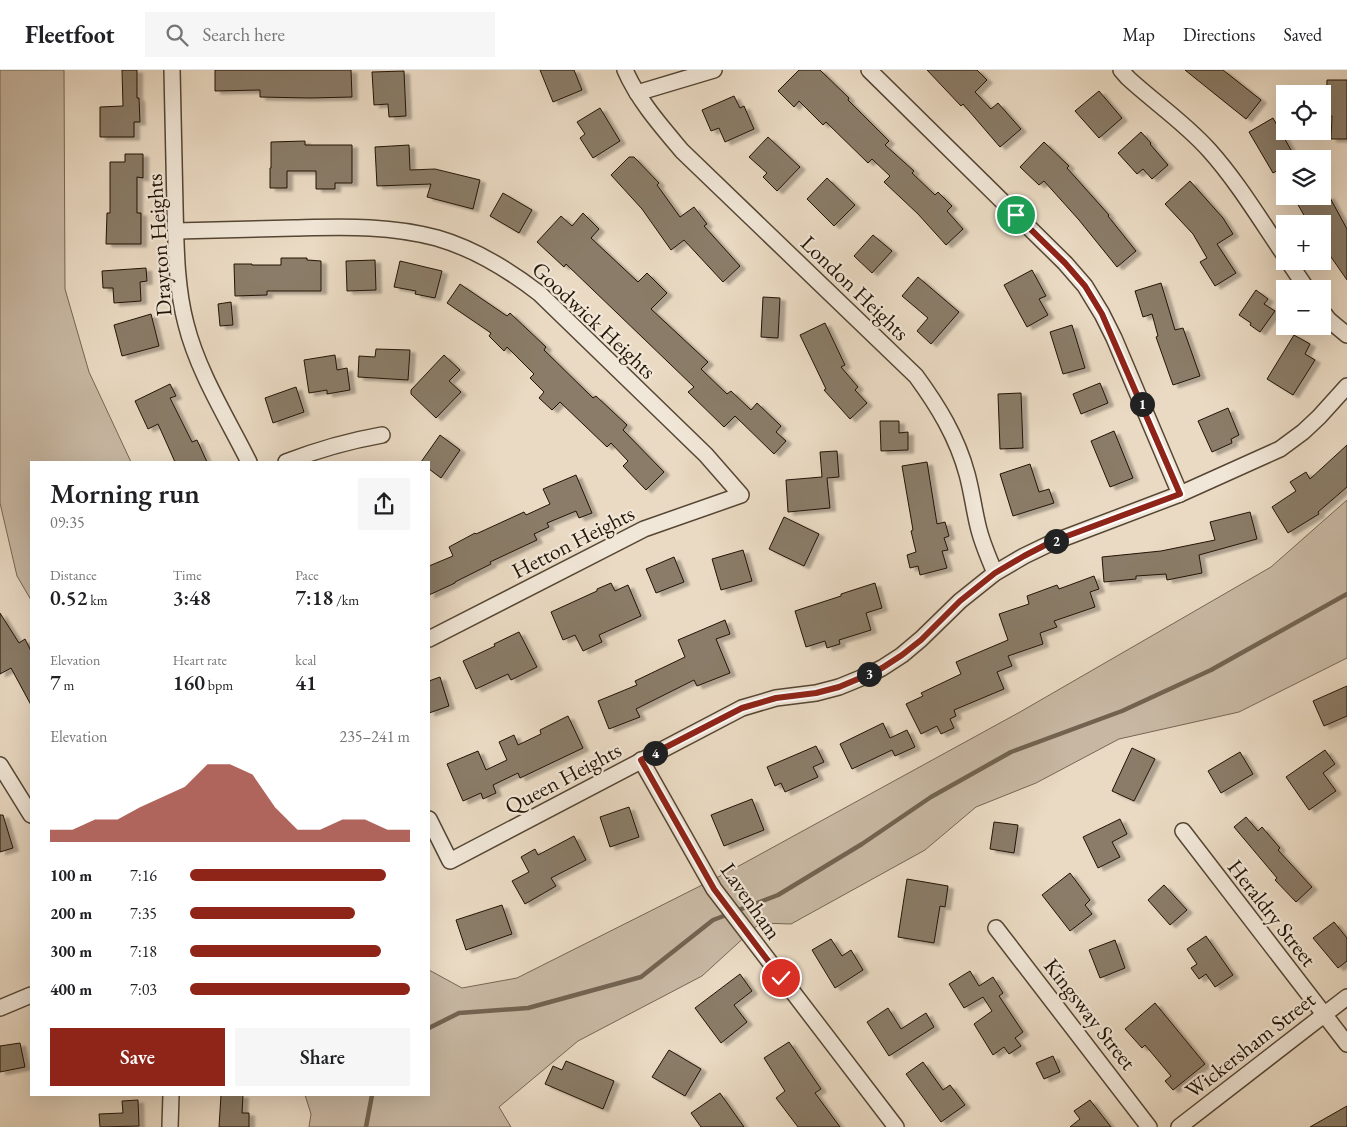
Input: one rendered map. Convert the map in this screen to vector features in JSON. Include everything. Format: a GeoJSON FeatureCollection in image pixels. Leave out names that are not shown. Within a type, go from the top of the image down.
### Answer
{"type":"FeatureCollection","features":[{"type":"Feature","properties":{"kind":"street","name":"Drayton Heights"},"geometry":{"type":"LineString","coordinates":[[172,70],[176,231],[180,295],[186,324],[195,352],[248,461]]}},
{"type":"Feature","properties":{"kind":"street","name":"London Heights"},"geometry":{"type":"LineString","coordinates":[[624,70],[664,131],[682,151],[916,376],[933,398],[958,447],[967,473],[979,529],[995,573]]}},
{"type":"Feature","properties":{"kind":"street"},"geometry":{"type":"LineString","coordinates":[[637,92],[714,70]]}},
{"type":"Feature","properties":{"kind":"street"},"geometry":{"type":"LineString","coordinates":[[869,70],[1065,263],[1085,286],[1114,338],[1180,494]]}},
{"type":"Feature","properties":{"kind":"street"},"geometry":{"type":"LineString","coordinates":[[1121,70],[1209,150],[1229,175],[1276,243]]}},
{"type":"Feature","properties":{"kind":"street","name":"Goodwick Heights"},"geometry":{"type":"LineString","coordinates":[[176,231],[381,228],[419,234],[466,249],[518,277],[540,294],[706,455],[741,495]]}},
{"type":"Feature","properties":{"kind":"street"},"geometry":{"type":"LineString","coordinates":[[1331,322],[1347,335]]}},
{"type":"Feature","properties":{"kind":"street","name":"Queen Heights"},"geometry":{"type":"LineString","coordinates":[[430,821],[450,861],[742,708],[776,698],[816,693],[839,687],[861,678],[882,668],[902,655],[921,640],[960,601],[995,573],[1051,542],[1180,494],[1280,449],[1319,417],[1347,386]]}},
{"type":"Feature","properties":{"kind":"street"},"geometry":{"type":"LineString","coordinates":[[288,461],[308,453],[351,441],[382,435]]}},
{"type":"Feature","properties":{"kind":"street","name":"Hetton Heights"},"geometry":{"type":"LineString","coordinates":[[430,638],[644,528],[741,495]]}},
{"type":"Feature","properties":{"kind":"street","name":"Lavenham"},"geometry":{"type":"LineString","coordinates":[[641,760],[714,889],[896,1127]]}},
{"type":"Feature","properties":{"kind":"street"},"geometry":{"type":"LineString","coordinates":[[2,772],[30,814]]}},
{"type":"Feature","properties":{"kind":"street","name":"Heraldry Street"},"geometry":{"type":"LineString","coordinates":[[1182,831],[1347,1044]]}},
{"type":"Feature","properties":{"kind":"street","name":"Kingsway Street"},"geometry":{"type":"LineString","coordinates":[[996,928],[1150,1127]]}},
{"type":"Feature","properties":{"kind":"street"},"geometry":{"type":"LineString","coordinates":[[0,1008],[30,996]]}},
{"type":"Feature","properties":{"kind":"street","name":"Wickersham Street"},"geometry":{"type":"LineString","coordinates":[[1179,1127],[1347,997]]}},
{"type":"Feature","properties":{"kind":"street"},"geometry":{"type":"LineString","coordinates":[[170,1127],[171,1096]]}},
{"type":"Feature","properties":{"kind":"shaded area"},"geometry":{"type":"Polygon","coordinates":[[[0,70],[64,70],[65,289],[89,372],[131,461],[30,461],[30,598],[17,576],[0,503],[0,70]]]}},
{"type":"Feature","properties":{"kind":"shaded area"},"geometry":{"type":"Polygon","coordinates":[[[1347,500],[1347,658],[1239,712],[1119,739],[1036,783],[976,807],[925,850],[791,924],[760,923],[702,976],[578,1041],[499,1107],[511,1127],[309,1127],[311,1114],[305,1096],[430,1096],[430,971],[462,988],[517,978],[726,873],[1020,712],[1271,567],[1347,500]]]}},
{"type":"Feature","properties":{"kind":"building"},"geometry":{"type":"Polygon","coordinates":[[[122,70],[137,70],[137,98],[139,98],[140,122],[134,122],[134,137],[100,137],[100,107],[123,106],[122,70]]]}},
{"type":"Feature","properties":{"kind":"building"},"geometry":{"type":"Polygon","coordinates":[[[215,70],[351,70],[352,97],[260,97],[260,90],[215,91],[215,70]]]}},
{"type":"Feature","properties":{"kind":"building"},"geometry":{"type":"Polygon","coordinates":[[[540,70],[574,70],[582,90],[553,102],[540,70]]]}},
{"type":"Feature","properties":{"kind":"building"},"geometry":{"type":"Polygon","coordinates":[[[799,70],[820,70],[889,141],[885,145],[914,171],[912,173],[935,195],[938,192],[952,206],[947,211],[963,229],[946,245],[918,214],[884,182],[890,176],[872,159],[868,163],[826,122],[823,125],[799,101],[794,107],[778,91],[799,70]]]}},
{"type":"Feature","properties":{"kind":"building"},"geometry":{"type":"Polygon","coordinates":[[[927,70],[977,70],[987,80],[975,92],[991,109],[998,103],[1021,129],[1000,147],[963,104],[961,106],[927,70]]]}},
{"type":"Feature","properties":{"kind":"building"},"geometry":{"type":"Polygon","coordinates":[[[1185,70],[1223,70],[1261,100],[1246,119],[1185,70]]]}},
{"type":"Feature","properties":{"kind":"building"},"geometry":{"type":"Polygon","coordinates":[[[404,71],[406,116],[389,117],[388,104],[374,105],[372,72],[404,71]]]}},
{"type":"Feature","properties":{"kind":"building"},"geometry":{"type":"Polygon","coordinates":[[[1327,80],[1347,80],[1347,139],[1331,139],[1331,85],[1327,85],[1327,80]]]}},
{"type":"Feature","properties":{"kind":"building"},"geometry":{"type":"Polygon","coordinates":[[[1099,91],[1122,118],[1099,138],[1075,111],[1099,91]]]}},
{"type":"Feature","properties":{"kind":"building"},"geometry":{"type":"Polygon","coordinates":[[[734,96],[740,108],[744,106],[754,129],[725,142],[719,128],[711,131],[702,110],[734,96]]]}},
{"type":"Feature","properties":{"kind":"building"},"geometry":{"type":"Polygon","coordinates":[[[600,108],[620,141],[593,158],[580,138],[585,134],[577,122],[600,108]]]}},
{"type":"Feature","properties":{"kind":"building"},"geometry":{"type":"Polygon","coordinates":[[[1273,118],[1276,123],[1276,140],[1285,140],[1291,150],[1276,150],[1276,171],[1273,173],[1249,132],[1273,118]]]}},
{"type":"Feature","properties":{"kind":"building"},"geometry":{"type":"Polygon","coordinates":[[[1141,132],[1168,165],[1152,179],[1143,169],[1137,174],[1118,153],[1141,132]]]}},
{"type":"Feature","properties":{"kind":"building"},"geometry":{"type":"Polygon","coordinates":[[[768,137],[800,167],[777,191],[763,177],[767,173],[749,157],[768,137]]]}},
{"type":"Feature","properties":{"kind":"building"},"geometry":{"type":"Polygon","coordinates":[[[305,141],[305,145],[352,145],[352,183],[335,183],[335,189],[316,189],[316,171],[287,171],[287,188],[270,188],[271,142],[305,141]]]}},
{"type":"Feature","properties":{"kind":"building"},"geometry":{"type":"Polygon","coordinates":[[[1044,142],[1069,166],[1067,168],[1109,215],[1136,251],[1117,267],[1044,181],[1039,185],[1020,167],[1044,142]]]}},
{"type":"Feature","properties":{"kind":"building"},"geometry":{"type":"Polygon","coordinates":[[[409,145],[410,170],[435,169],[480,180],[473,209],[427,197],[431,184],[377,186],[375,147],[409,145]]]}},
{"type":"Feature","properties":{"kind":"building"},"geometry":{"type":"Polygon","coordinates":[[[125,154],[143,154],[143,178],[137,177],[137,213],[141,213],[141,244],[106,244],[107,213],[110,213],[110,162],[125,162],[125,154]]]}},
{"type":"Feature","properties":{"kind":"building"},"geometry":{"type":"Polygon","coordinates":[[[629,157],[634,157],[659,183],[657,185],[680,217],[694,207],[707,224],[704,226],[740,266],[723,282],[684,240],[671,250],[642,209],[611,175],[629,157]]]}},
{"type":"Feature","properties":{"kind":"building"},"geometry":{"type":"Polygon","coordinates":[[[827,178],[855,205],[834,226],[807,199],[827,178]]]}},
{"type":"Feature","properties":{"kind":"building"},"geometry":{"type":"Polygon","coordinates":[[[1190,181],[1223,218],[1233,234],[1217,244],[1236,273],[1215,286],[1200,262],[1207,258],[1193,234],[1165,204],[1190,181]]]}},
{"type":"Feature","properties":{"kind":"building"},"geometry":{"type":"Polygon","coordinates":[[[503,193],[532,210],[519,233],[490,216],[503,193]]]}},
{"type":"Feature","properties":{"kind":"building"},"geometry":{"type":"Polygon","coordinates":[[[1331,200],[1347,229],[1347,280],[1331,257],[1331,215],[1304,215],[1298,205],[1331,205],[1331,200]]]}},
{"type":"Feature","properties":{"kind":"building"},"geometry":{"type":"Polygon","coordinates":[[[583,213],[599,229],[591,238],[638,282],[647,273],[667,293],[651,309],[708,362],[701,369],[727,394],[731,391],[751,410],[757,403],[781,426],[776,432],[786,441],[774,454],[735,416],[724,427],[688,392],[694,387],[566,264],[564,267],[537,242],[561,216],[572,226],[583,213]]]}},
{"type":"Feature","properties":{"kind":"building"},"geometry":{"type":"Polygon","coordinates":[[[873,235],[892,251],[872,273],[854,256],[873,235]]]}},
{"type":"Feature","properties":{"kind":"building"},"geometry":{"type":"Polygon","coordinates":[[[281,258],[307,258],[307,260],[321,261],[321,291],[267,291],[267,295],[235,296],[234,264],[281,265],[281,258]]]}},
{"type":"Feature","properties":{"kind":"building"},"geometry":{"type":"Polygon","coordinates":[[[375,260],[376,290],[347,291],[346,261],[375,260]]]}},
{"type":"Feature","properties":{"kind":"building"},"geometry":{"type":"Polygon","coordinates":[[[400,261],[442,271],[435,298],[415,294],[416,291],[394,287],[400,261]]]}},
{"type":"Feature","properties":{"kind":"building"},"geometry":{"type":"Polygon","coordinates":[[[146,268],[147,281],[140,282],[141,301],[114,303],[113,288],[103,288],[102,271],[146,268]]]}},
{"type":"Feature","properties":{"kind":"building"},"geometry":{"type":"Polygon","coordinates":[[[1032,270],[1046,296],[1039,299],[1048,315],[1027,327],[1004,285],[1032,270]]]}},
{"type":"Feature","properties":{"kind":"building"},"geometry":{"type":"Polygon","coordinates":[[[918,277],[959,312],[931,344],[917,331],[928,318],[902,296],[918,277]]]}},
{"type":"Feature","properties":{"kind":"building"},"geometry":{"type":"Polygon","coordinates":[[[1161,283],[1175,330],[1183,328],[1200,376],[1173,385],[1156,337],[1158,336],[1152,314],[1143,317],[1135,291],[1161,283]]]}},
{"type":"Feature","properties":{"kind":"building"},"geometry":{"type":"Polygon","coordinates":[[[460,284],[507,316],[510,313],[546,347],[544,350],[593,398],[596,396],[627,425],[623,430],[664,472],[646,490],[623,466],[628,461],[611,443],[607,447],[560,402],[552,410],[539,398],[544,392],[530,378],[534,374],[507,347],[504,351],[489,336],[491,333],[447,303],[460,284]]]}},
{"type":"Feature","properties":{"kind":"building"},"geometry":{"type":"Polygon","coordinates":[[[1256,290],[1268,299],[1264,304],[1275,311],[1260,332],[1239,315],[1256,290]]]}},
{"type":"Feature","properties":{"kind":"building"},"geometry":{"type":"Polygon","coordinates":[[[763,297],[780,298],[778,338],[761,337],[763,297]]]}},
{"type":"Feature","properties":{"kind":"building"},"geometry":{"type":"Polygon","coordinates":[[[231,302],[233,325],[220,326],[218,304],[231,302]]]}},
{"type":"Feature","properties":{"kind":"building"},"geometry":{"type":"Polygon","coordinates":[[[151,314],[159,346],[122,356],[114,325],[151,314]]]}},
{"type":"Feature","properties":{"kind":"building"},"geometry":{"type":"Polygon","coordinates":[[[825,323],[845,365],[841,367],[858,387],[855,390],[867,403],[850,419],[824,390],[826,389],[800,335],[825,323]]]}},
{"type":"Feature","properties":{"kind":"building"},"geometry":{"type":"Polygon","coordinates":[[[1072,325],[1085,368],[1063,374],[1050,332],[1072,325]]]}},
{"type":"Feature","properties":{"kind":"building"},"geometry":{"type":"Polygon","coordinates":[[[1294,335],[1310,344],[1305,354],[1315,360],[1293,395],[1267,379],[1294,335]]]}},
{"type":"Feature","properties":{"kind":"building"},"geometry":{"type":"Polygon","coordinates":[[[376,349],[410,350],[408,380],[358,377],[359,356],[375,357],[376,349]]]}},
{"type":"Feature","properties":{"kind":"building"},"geometry":{"type":"Polygon","coordinates":[[[335,355],[337,370],[347,368],[350,390],[327,394],[327,390],[309,393],[304,360],[335,355]]]}},
{"type":"Feature","properties":{"kind":"building"},"geometry":{"type":"Polygon","coordinates":[[[444,355],[460,370],[449,381],[461,392],[436,418],[411,394],[411,390],[444,355]]]}},
{"type":"Feature","properties":{"kind":"building"},"geometry":{"type":"Polygon","coordinates":[[[1100,383],[1108,403],[1081,414],[1073,394],[1100,383]]]}},
{"type":"Feature","properties":{"kind":"building"},"geometry":{"type":"Polygon","coordinates":[[[170,384],[176,396],[170,398],[192,442],[197,440],[207,461],[175,461],[158,424],[148,429],[135,401],[170,384]]]}},
{"type":"Feature","properties":{"kind":"building"},"geometry":{"type":"Polygon","coordinates":[[[296,387],[304,412],[273,423],[265,398],[296,387]]]}},
{"type":"Feature","properties":{"kind":"building"},"geometry":{"type":"Polygon","coordinates":[[[1021,393],[1023,448],[1000,449],[998,394],[1021,393]]]}},
{"type":"Feature","properties":{"kind":"building"},"geometry":{"type":"Polygon","coordinates":[[[1228,408],[1239,435],[1231,439],[1232,443],[1212,452],[1198,421],[1228,408]]]}},
{"type":"Feature","properties":{"kind":"building"},"geometry":{"type":"Polygon","coordinates":[[[880,421],[899,421],[899,433],[908,432],[908,450],[881,451],[880,421]]]}},
{"type":"Feature","properties":{"kind":"building"},"geometry":{"type":"Polygon","coordinates":[[[1114,431],[1133,478],[1110,487],[1091,441],[1114,431]]]}},
{"type":"Feature","properties":{"kind":"building"},"geometry":{"type":"Polygon","coordinates":[[[440,435],[460,450],[441,478],[430,470],[430,461],[422,461],[440,435]]]}},
{"type":"Feature","properties":{"kind":"building"},"geometry":{"type":"Polygon","coordinates":[[[1347,445],[1347,487],[1318,512],[1319,514],[1288,533],[1272,507],[1296,491],[1290,482],[1306,472],[1310,479],[1347,445]]]}},
{"type":"Feature","properties":{"kind":"building"},"geometry":{"type":"Polygon","coordinates":[[[837,451],[839,477],[827,478],[830,508],[788,512],[786,480],[822,477],[820,452],[837,451]]]}},
{"type":"Feature","properties":{"kind":"building"},"geometry":{"type":"Polygon","coordinates":[[[927,462],[937,524],[945,522],[949,536],[944,538],[948,550],[942,551],[947,568],[920,575],[918,566],[910,568],[907,555],[916,552],[911,531],[913,530],[902,466],[927,462]]]}},
{"type":"Feature","properties":{"kind":"building"},"geometry":{"type":"Polygon","coordinates":[[[1030,464],[1039,492],[1049,489],[1054,503],[1013,516],[1000,474],[1030,464]]]}},
{"type":"Feature","properties":{"kind":"building"},"geometry":{"type":"Polygon","coordinates":[[[576,475],[592,513],[579,518],[576,511],[547,523],[549,527],[534,534],[537,540],[490,562],[491,564],[430,595],[430,566],[453,556],[449,547],[475,533],[524,512],[526,515],[550,504],[543,489],[576,475]]]}},
{"type":"Feature","properties":{"kind":"building"},"geometry":{"type":"Polygon","coordinates":[[[1250,512],[1257,539],[1199,555],[1202,573],[1167,580],[1166,574],[1136,576],[1136,579],[1104,582],[1102,557],[1161,551],[1215,540],[1210,522],[1250,512]]]}},
{"type":"Feature","properties":{"kind":"building"},"geometry":{"type":"Polygon","coordinates":[[[784,517],[819,534],[804,566],[769,549],[784,517]]]}},
{"type":"Feature","properties":{"kind":"building"},"geometry":{"type":"Polygon","coordinates":[[[743,550],[752,581],[721,590],[712,559],[743,550]]]}},
{"type":"Feature","properties":{"kind":"building"},"geometry":{"type":"Polygon","coordinates":[[[674,557],[684,582],[656,593],[646,569],[674,557]]]}},
{"type":"Feature","properties":{"kind":"building"},"geometry":{"type":"Polygon","coordinates":[[[1094,576],[1099,589],[1090,592],[1095,607],[1054,621],[1057,627],[1040,633],[1043,644],[1008,656],[1012,666],[997,672],[1004,689],[954,710],[956,716],[950,719],[954,728],[941,734],[937,726],[921,734],[906,704],[923,696],[921,693],[961,674],[956,662],[1008,640],[999,614],[1029,604],[1027,596],[1057,585],[1059,589],[1094,576]]]}},
{"type":"Feature","properties":{"kind":"building"},"geometry":{"type":"Polygon","coordinates":[[[611,583],[615,591],[628,585],[641,616],[599,635],[602,642],[583,651],[575,635],[563,640],[551,612],[611,583]]]}},
{"type":"Feature","properties":{"kind":"building"},"geometry":{"type":"Polygon","coordinates":[[[875,583],[882,608],[866,613],[871,630],[839,640],[840,644],[827,648],[825,641],[806,647],[795,611],[875,583]]]}},
{"type":"Feature","properties":{"kind":"building"},"geometry":{"type":"Polygon","coordinates":[[[0,613],[19,643],[25,639],[30,649],[30,703],[11,668],[0,674],[0,613]]]}},
{"type":"Feature","properties":{"kind":"building"},"geometry":{"type":"Polygon","coordinates":[[[725,620],[730,634],[716,639],[730,673],[697,686],[694,680],[636,709],[640,717],[609,729],[598,701],[637,685],[635,681],[685,657],[678,640],[725,620]]]}},
{"type":"Feature","properties":{"kind":"building"},"geometry":{"type":"Polygon","coordinates":[[[519,632],[537,667],[511,680],[508,674],[476,689],[463,661],[519,632]]]}},
{"type":"Feature","properties":{"kind":"building"},"geometry":{"type":"Polygon","coordinates":[[[440,677],[449,706],[430,713],[430,681],[440,677]]]}},
{"type":"Feature","properties":{"kind":"building"},"geometry":{"type":"Polygon","coordinates":[[[1347,686],[1347,716],[1324,726],[1313,701],[1347,686]]]}},
{"type":"Feature","properties":{"kind":"building"},"geometry":{"type":"Polygon","coordinates":[[[568,716],[583,748],[520,778],[518,773],[493,785],[496,793],[483,799],[481,793],[463,801],[447,764],[478,751],[486,770],[507,760],[499,742],[514,735],[518,745],[541,734],[540,730],[568,716]]]}},
{"type":"Feature","properties":{"kind":"building"},"geometry":{"type":"Polygon","coordinates":[[[883,723],[890,738],[907,730],[915,747],[895,756],[892,750],[852,769],[840,744],[883,723]]]}},
{"type":"Feature","properties":{"kind":"building"},"geometry":{"type":"Polygon","coordinates":[[[816,746],[824,762],[813,767],[818,777],[785,792],[781,783],[775,786],[767,767],[816,746]]]}},
{"type":"Feature","properties":{"kind":"building"},"geometry":{"type":"Polygon","coordinates":[[[1132,748],[1155,759],[1134,801],[1112,791],[1132,748]]]}},
{"type":"Feature","properties":{"kind":"building"},"geometry":{"type":"Polygon","coordinates":[[[1325,750],[1335,764],[1323,773],[1336,791],[1309,810],[1286,777],[1325,750]]]}},
{"type":"Feature","properties":{"kind":"building"},"geometry":{"type":"Polygon","coordinates":[[[1240,752],[1253,774],[1221,793],[1208,771],[1240,752]]]}},
{"type":"Feature","properties":{"kind":"building"},"geometry":{"type":"Polygon","coordinates":[[[752,799],[764,830],[724,846],[711,815],[752,799]]]}},
{"type":"Feature","properties":{"kind":"building"},"geometry":{"type":"Polygon","coordinates":[[[629,807],[639,837],[610,847],[600,817],[629,807]]]}},
{"type":"Feature","properties":{"kind":"building"},"geometry":{"type":"Polygon","coordinates":[[[0,815],[3,815],[13,848],[0,852],[0,815]]]}},
{"type":"Feature","properties":{"kind":"building"},"geometry":{"type":"Polygon","coordinates":[[[1246,817],[1258,831],[1262,827],[1280,848],[1278,850],[1312,887],[1296,902],[1275,880],[1277,878],[1234,827],[1246,817]]]}},
{"type":"Feature","properties":{"kind":"building"},"geometry":{"type":"Polygon","coordinates":[[[1120,819],[1127,834],[1112,842],[1120,857],[1098,868],[1083,837],[1120,819]]]}},
{"type":"Feature","properties":{"kind":"building"},"geometry":{"type":"Polygon","coordinates":[[[994,822],[1018,825],[1014,853],[990,849],[994,822]]]}},
{"type":"Feature","properties":{"kind":"building"},"geometry":{"type":"Polygon","coordinates":[[[574,836],[586,860],[551,878],[556,886],[525,904],[512,881],[529,872],[521,857],[535,849],[538,855],[574,836]]]}},
{"type":"Feature","properties":{"kind":"building"},"geometry":{"type":"Polygon","coordinates":[[[1070,873],[1090,900],[1085,905],[1092,914],[1070,931],[1042,895],[1070,873]]]}},
{"type":"Feature","properties":{"kind":"building"},"geometry":{"type":"Polygon","coordinates":[[[907,879],[948,886],[945,907],[940,906],[934,943],[898,937],[907,879]]]}},
{"type":"Feature","properties":{"kind":"building"},"geometry":{"type":"Polygon","coordinates":[[[1164,885],[1187,910],[1170,925],[1148,900],[1164,885]]]}},
{"type":"Feature","properties":{"kind":"building"},"geometry":{"type":"Polygon","coordinates":[[[502,905],[512,934],[466,950],[456,920],[502,905]]]}},
{"type":"Feature","properties":{"kind":"building"},"geometry":{"type":"Polygon","coordinates":[[[1334,922],[1347,938],[1347,961],[1338,968],[1313,938],[1334,922]]]}},
{"type":"Feature","properties":{"kind":"building"},"geometry":{"type":"Polygon","coordinates":[[[1206,936],[1233,975],[1215,987],[1206,974],[1199,979],[1191,968],[1197,964],[1187,949],[1206,936]]]}},
{"type":"Feature","properties":{"kind":"building"},"geometry":{"type":"Polygon","coordinates":[[[831,939],[842,956],[851,950],[863,970],[835,988],[812,950],[831,939]]]}},
{"type":"Feature","properties":{"kind":"building"},"geometry":{"type":"Polygon","coordinates":[[[1115,940],[1125,968],[1100,978],[1089,950],[1115,940]]]}},
{"type":"Feature","properties":{"kind":"building"},"geometry":{"type":"Polygon","coordinates":[[[970,971],[979,986],[993,977],[1003,993],[999,996],[1023,1032],[1015,1038],[1021,1046],[1009,1054],[1004,1047],[993,1055],[974,1024],[992,1011],[983,997],[964,1008],[949,984],[970,971]]]}},
{"type":"Feature","properties":{"kind":"building"},"geometry":{"type":"Polygon","coordinates":[[[740,974],[752,991],[734,1005],[747,1022],[721,1043],[695,1008],[740,974]]]}},
{"type":"Feature","properties":{"kind":"building"},"geometry":{"type":"Polygon","coordinates":[[[1155,1003],[1205,1064],[1173,1090],[1165,1081],[1171,1076],[1145,1045],[1142,1048],[1125,1029],[1155,1003]]]}},
{"type":"Feature","properties":{"kind":"building"},"geometry":{"type":"Polygon","coordinates":[[[888,1008],[901,1029],[926,1013],[934,1027],[889,1056],[867,1022],[888,1008]]]}},
{"type":"Feature","properties":{"kind":"building"},"geometry":{"type":"Polygon","coordinates":[[[789,1042],[821,1089],[815,1093],[840,1127],[798,1127],[776,1098],[785,1091],[764,1058],[789,1042]]]}},
{"type":"Feature","properties":{"kind":"building"},"geometry":{"type":"Polygon","coordinates":[[[20,1043],[25,1067],[0,1072],[0,1046],[20,1043]]]}},
{"type":"Feature","properties":{"kind":"building"},"geometry":{"type":"Polygon","coordinates":[[[669,1050],[701,1069],[685,1096],[652,1077],[669,1050]]]}},
{"type":"Feature","properties":{"kind":"building"},"geometry":{"type":"Polygon","coordinates":[[[1053,1056],[1060,1072],[1044,1079],[1036,1063],[1053,1056]]]}},
{"type":"Feature","properties":{"kind":"building"},"geometry":{"type":"Polygon","coordinates":[[[566,1061],[614,1081],[603,1109],[545,1084],[553,1066],[562,1070],[566,1061]]]}},
{"type":"Feature","properties":{"kind":"building"},"geometry":{"type":"Polygon","coordinates":[[[923,1062],[943,1090],[950,1085],[965,1105],[941,1122],[906,1074],[923,1062]]]}},
{"type":"Feature","properties":{"kind":"building"},"geometry":{"type":"Polygon","coordinates":[[[720,1093],[744,1127],[701,1127],[691,1113],[720,1093]]]}},
{"type":"Feature","properties":{"kind":"building"},"geometry":{"type":"Polygon","coordinates":[[[221,1096],[243,1096],[242,1113],[249,1113],[249,1127],[219,1127],[221,1096]]]}},
{"type":"Feature","properties":{"kind":"building"},"geometry":{"type":"Polygon","coordinates":[[[138,1100],[139,1126],[100,1127],[99,1114],[123,1113],[122,1101],[138,1100]]]}},
{"type":"Feature","properties":{"kind":"building"},"geometry":{"type":"Polygon","coordinates":[[[1090,1100],[1111,1127],[1070,1127],[1080,1119],[1074,1111],[1090,1100]]]}},
{"type":"Feature","properties":{"kind":"building"},"geometry":{"type":"Polygon","coordinates":[[[1347,1106],[1347,1127],[1310,1127],[1347,1106]]]}},
{"type":"Feature","properties":{"kind":"waterway"},"geometry":{"type":"LineString","coordinates":[[736,911],[778,895],[862,844],[931,797],[1011,752],[1122,711],[1211,670],[1347,594]]}},
{"type":"Feature","properties":{"kind":"waterway"},"geometry":{"type":"LineString","coordinates":[[430,1028],[459,1013],[528,1008],[641,977],[713,920],[729,914]]}},
{"type":"Feature","properties":{"kind":"waterway"},"geometry":{"type":"LineString","coordinates":[[366,1127],[372,1096]]}},
{"type":"Feature","properties":{"kind":"route"},"geometry":{"type":"LineString","coordinates":[[781,978],[714,889],[641,760],[742,708],[776,698],[816,693],[839,687],[882,668],[921,640],[960,601],[995,573],[1024,556],[1051,542],[1180,494],[1102,314],[1085,286],[1065,263],[1016,215]]}}]}
